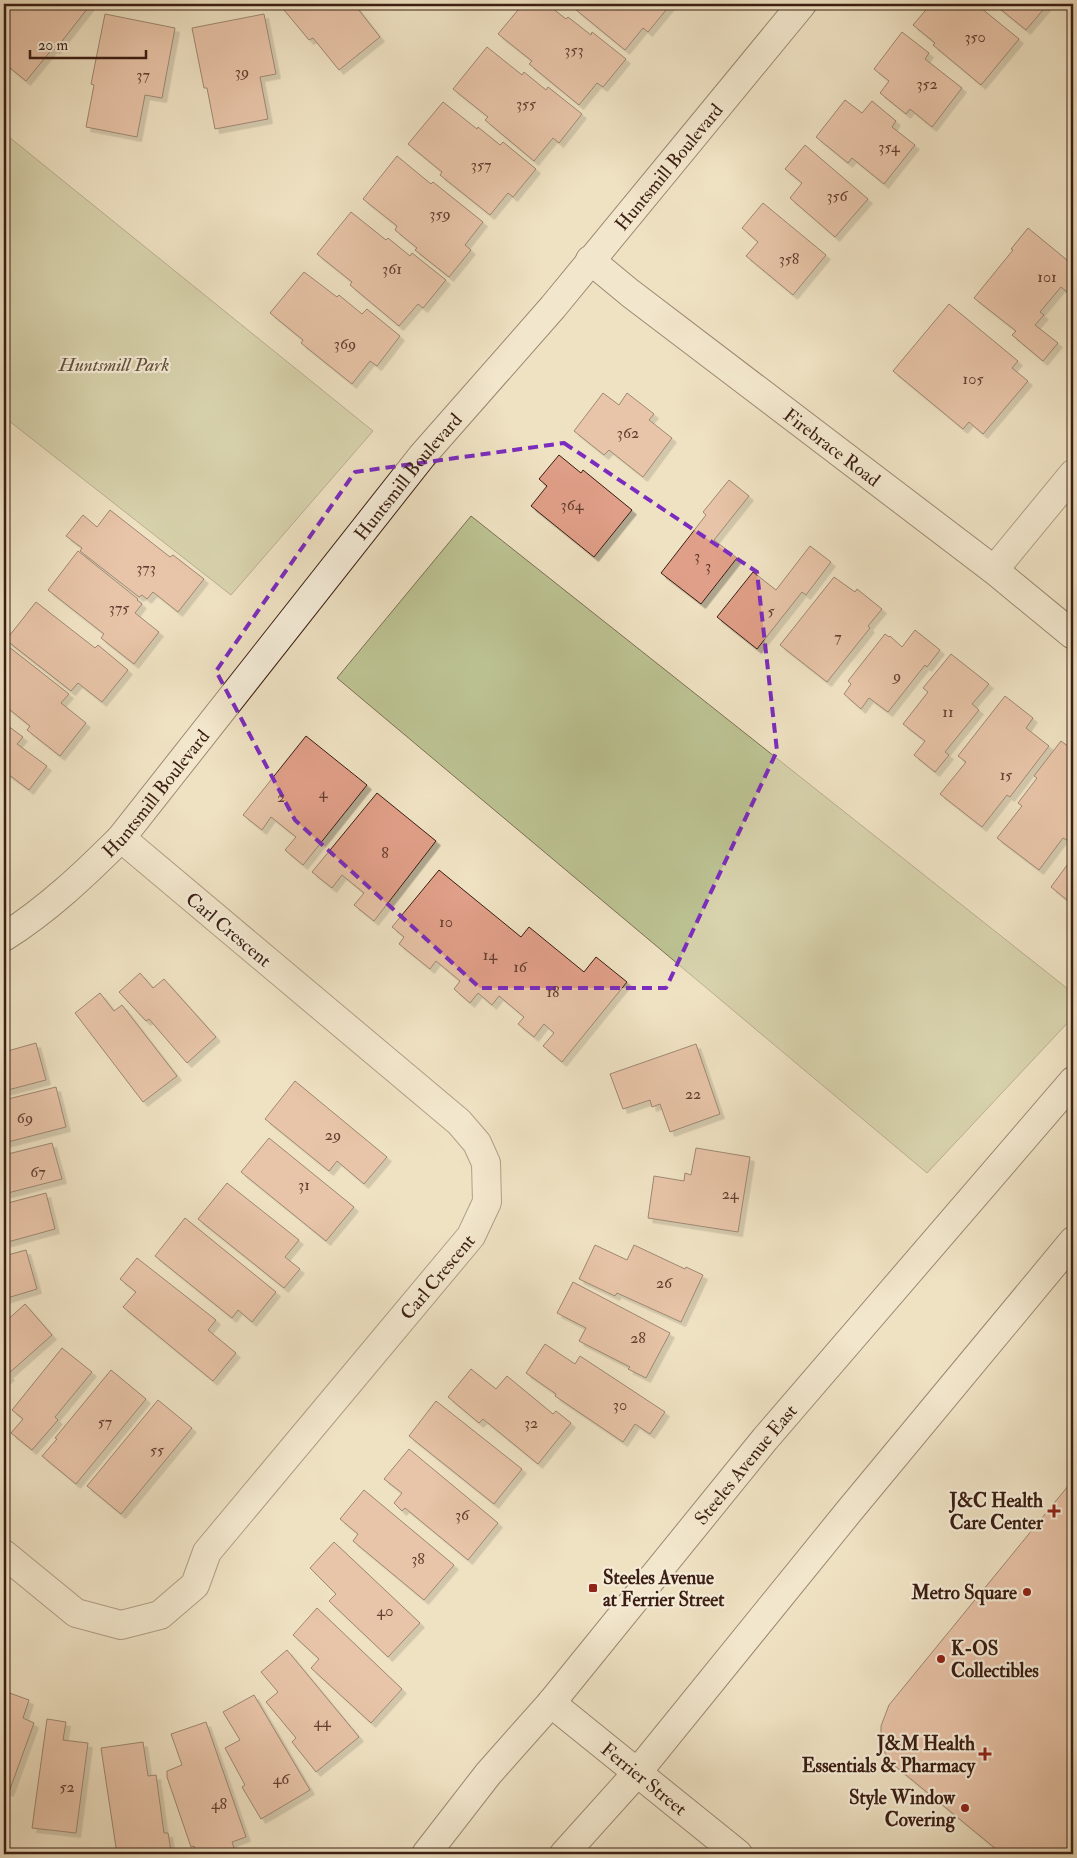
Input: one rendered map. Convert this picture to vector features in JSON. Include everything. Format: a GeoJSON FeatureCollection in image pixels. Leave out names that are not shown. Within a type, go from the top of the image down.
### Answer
{"type":"FeatureCollection","features":[{"type":"Feature","properties":{"kind":"street","name":"Huntsmill Boulevard"},"geometry":{"type":"LineString","coordinates":[[4,937],[16,930],[81,877],[122,838],[422,456],[553,307],[802,4]]}},
{"type":"Feature","properties":{"kind":"street","name":"Firebrace Road"},"geometry":{"type":"LineString","coordinates":[[590,260],[630,293],[994,570],[1073,635]]}},
{"type":"Feature","properties":{"kind":"street"},"geometry":{"type":"LineString","coordinates":[[994,570],[1073,474]]}},
{"type":"Feature","properties":{"kind":"street","name":"Carl Crescent"},"geometry":{"type":"LineString","coordinates":[[4,1554],[76,1614],[121,1625],[160,1615],[195,1584],[208,1552],[471,1236],[487,1202],[486,1163],[477,1143],[459,1122],[122,838]]}},
{"type":"Feature","properties":{"kind":"street","name":"Steeles Avenue East"},"geometry":{"type":"LineString","coordinates":[[426,1854],[488,1774],[551,1703],[765,1439],[1073,1081]]}},
{"type":"Feature","properties":{"kind":"street"},"geometry":{"type":"LineString","coordinates":[[564,1854],[636,1774],[850,1510],[1073,1241]]}},
{"type":"Feature","properties":{"kind":"street","name":"Ferrier Street"},"geometry":{"type":"LineString","coordinates":[[551,1703],[636,1774],[738,1854]]}},
{"type":"Feature","properties":{"kind":"highlighted area"},"geometry":{"type":"Polygon","coordinates":[[[564,443],[757,572],[777,751],[666,988],[480,988],[295,820],[216,671],[355,472],[564,443]]]}},
{"type":"Feature","properties":{"kind":"green space","name":"Huntsmill Park"},"geometry":{"type":"Polygon","coordinates":[[[4,133],[373,431],[231,595],[4,417],[4,133]]]}},
{"type":"Feature","properties":{"kind":"green space"},"geometry":{"type":"Polygon","coordinates":[[[471,516],[1073,993],[1073,1017],[927,1173],[337,678],[471,516]]]}},
{"type":"Feature","properties":{"kind":"building"},"geometry":{"type":"Polygon","coordinates":[[[4,4],[91,4],[55,50],[53,48],[26,81],[4,63],[4,16],[7,12],[4,9],[4,4]]]}},
{"type":"Feature","properties":{"kind":"building"},"geometry":{"type":"Polygon","coordinates":[[[279,4],[354,4],[380,37],[339,70],[313,38],[309,40],[279,4]]]}},
{"type":"Feature","properties":{"kind":"building"},"geometry":{"type":"Polygon","coordinates":[[[523,4],[547,4],[591,35],[592,32],[626,59],[603,87],[597,83],[579,105],[529,64],[532,61],[498,34],[523,4]]]}},
{"type":"Feature","properties":{"kind":"building"},"geometry":{"type":"Polygon","coordinates":[[[573,4],[671,4],[648,32],[643,28],[625,50],[575,9],[577,7],[573,4]]]}},
{"type":"Feature","properties":{"kind":"building"},"geometry":{"type":"Polygon","coordinates":[[[931,4],[976,4],[1019,39],[981,85],[933,45],[935,43],[913,25],[931,4]]]}},
{"type":"Feature","properties":{"kind":"building"},"geometry":{"type":"Polygon","coordinates":[[[994,4],[1048,4],[1026,30],[994,4]]]}},
{"type":"Feature","properties":{"kind":"building"},"geometry":{"type":"Polygon","coordinates":[[[105,14],[175,28],[162,98],[145,95],[137,137],[86,127],[94,85],[91,84],[105,14]]]}},
{"type":"Feature","properties":{"kind":"building"},"geometry":{"type":"Polygon","coordinates":[[[264,14],[276,74],[260,77],[268,119],[215,129],[207,88],[204,88],[192,28],[264,14]]]}},
{"type":"Feature","properties":{"kind":"building"},"geometry":{"type":"Polygon","coordinates":[[[902,32],[929,53],[925,59],[962,88],[932,127],[910,109],[906,114],[880,93],[889,81],[874,69],[902,32]]]}},
{"type":"Feature","properties":{"kind":"building"},"geometry":{"type":"Polygon","coordinates":[[[487,47],[522,75],[524,72],[546,90],[548,87],[582,114],[559,143],[553,138],[534,161],[485,120],[488,117],[453,89],[487,47]]]}},
{"type":"Feature","properties":{"kind":"building"},"geometry":{"type":"Polygon","coordinates":[[[845,100],[862,113],[872,101],[896,121],[892,127],[915,145],[884,184],[852,158],[848,163],[816,137],[845,100]]]}},
{"type":"Feature","properties":{"kind":"building"},"geometry":{"type":"Polygon","coordinates":[[[443,102],[500,145],[503,142],[536,169],[513,197],[508,193],[490,215],[440,175],[442,172],[408,144],[443,102]]]}},
{"type":"Feature","properties":{"kind":"building"},"geometry":{"type":"Polygon","coordinates":[[[805,145],[868,199],[835,237],[790,198],[802,183],[785,169],[805,145]]]}},
{"type":"Feature","properties":{"kind":"building"},"geometry":{"type":"Polygon","coordinates":[[[397,156],[431,184],[433,182],[483,222],[465,245],[471,250],[449,277],[415,250],[417,248],[395,230],[397,226],[363,199],[397,156]]]}},
{"type":"Feature","properties":{"kind":"building"},"geometry":{"type":"Polygon","coordinates":[[[763,203],[826,255],[793,295],[746,256],[758,242],[742,228],[763,203]]]}},
{"type":"Feature","properties":{"kind":"building"},"geometry":{"type":"Polygon","coordinates":[[[351,212],[386,240],[388,238],[410,256],[412,253],[446,280],[423,308],[418,304],[399,326],[350,285],[352,282],[317,254],[351,212]]]}},
{"type":"Feature","properties":{"kind":"building"},"geometry":{"type":"Polygon","coordinates":[[[1028,228],[1073,265],[1073,297],[1061,287],[1040,312],[1044,315],[1035,325],[1058,343],[1043,361],[1012,335],[1016,331],[974,298],[1013,250],[1011,249],[1028,228]]]}},
{"type":"Feature","properties":{"kind":"building"},"geometry":{"type":"Polygon","coordinates":[[[304,272],[337,297],[339,295],[362,314],[367,309],[400,336],[377,366],[370,361],[352,384],[301,343],[303,340],[270,313],[304,272]]]}},
{"type":"Feature","properties":{"kind":"building"},"geometry":{"type":"Polygon","coordinates":[[[949,304],[1018,361],[1012,368],[1028,381],[983,434],[969,422],[963,429],[893,371],[949,304]]]}},
{"type":"Feature","properties":{"kind":"building"},"geometry":{"type":"Polygon","coordinates":[[[603,393],[619,405],[627,393],[654,414],[649,420],[672,438],[643,477],[609,450],[604,455],[574,431],[603,393]]]}},
{"type":"Feature","properties":{"kind":"building"},"geometry":{"type":"Polygon","coordinates":[[[559,455],[581,473],[583,470],[632,510],[594,557],[531,506],[547,486],[539,479],[559,455]]]}},
{"type":"Feature","properties":{"kind":"building"},"geometry":{"type":"Polygon","coordinates":[[[729,480],[749,496],[714,540],[737,558],[701,604],[661,573],[706,515],[703,512],[729,480]]]}},
{"type":"Feature","properties":{"kind":"building"},"geometry":{"type":"Polygon","coordinates":[[[110,510],[170,557],[173,555],[204,579],[178,612],[153,592],[147,599],[142,595],[139,597],[80,551],[82,548],[66,536],[83,515],[97,527],[110,510]]]}},
{"type":"Feature","properties":{"kind":"building"},"geometry":{"type":"Polygon","coordinates":[[[810,546],[831,562],[806,595],[802,592],[757,649],[717,617],[753,572],[776,590],[810,546]]]}},
{"type":"Feature","properties":{"kind":"building"},"geometry":{"type":"Polygon","coordinates":[[[78,551],[138,599],[142,604],[135,613],[159,632],[134,664],[101,638],[104,634],[48,590],[78,551]]]}},
{"type":"Feature","properties":{"kind":"building"},"geometry":{"type":"Polygon","coordinates":[[[834,577],[855,592],[857,589],[882,609],[868,626],[870,628],[827,682],[780,645],[834,577]]]}},
{"type":"Feature","properties":{"kind":"building"},"geometry":{"type":"Polygon","coordinates":[[[36,602],[95,648],[98,645],[128,670],[102,702],[78,683],[71,691],[6,640],[36,602]]]}},
{"type":"Feature","properties":{"kind":"building"},"geometry":{"type":"Polygon","coordinates":[[[915,630],[940,650],[927,667],[925,665],[888,712],[869,698],[861,709],[844,694],[851,684],[848,681],[885,634],[902,647],[915,630]]]}},
{"type":"Feature","properties":{"kind":"building"},"geometry":{"type":"Polygon","coordinates":[[[4,643],[69,694],[61,703],[86,723],[60,756],[27,730],[30,726],[4,705],[4,643]]]}},
{"type":"Feature","properties":{"kind":"building"},"geometry":{"type":"Polygon","coordinates":[[[951,654],[989,684],[972,704],[979,710],[945,752],[949,755],[935,772],[914,755],[925,741],[903,724],[928,692],[923,688],[951,654]]]}},
{"type":"Feature","properties":{"kind":"building"},"geometry":{"type":"Polygon","coordinates":[[[1005,696],[1033,718],[1026,728],[1049,746],[1010,797],[1007,795],[982,827],[940,794],[966,762],[958,756],[1005,696]]]}},
{"type":"Feature","properties":{"kind":"building"},"geometry":{"type":"Polygon","coordinates":[[[4,723],[23,737],[17,744],[47,766],[29,790],[4,771],[4,723]]]}},
{"type":"Feature","properties":{"kind":"building"},"geometry":{"type":"Polygon","coordinates":[[[306,736],[367,785],[303,865],[285,850],[296,837],[271,817],[262,830],[243,815],[306,736]]]}},
{"type":"Feature","properties":{"kind":"building"},"geometry":{"type":"Polygon","coordinates":[[[1061,741],[1073,750],[1073,832],[1067,840],[1063,838],[1039,870],[997,838],[1022,806],[1018,803],[1037,778],[1034,776],[1061,741]]]}},
{"type":"Feature","properties":{"kind":"building"},"geometry":{"type":"Polygon","coordinates":[[[377,793],[436,841],[374,921],[354,905],[364,893],[342,875],[332,888],[312,872],[377,793]]]}},
{"type":"Feature","properties":{"kind":"building"},"geometry":{"type":"Polygon","coordinates":[[[1073,857],[1073,905],[1051,887],[1073,857]]]}},
{"type":"Feature","properties":{"kind":"building"},"geometry":{"type":"Polygon","coordinates":[[[439,870],[521,937],[529,927],[584,972],[596,957],[627,982],[562,1062],[543,1046],[554,1033],[544,1024],[534,1037],[518,1024],[524,1017],[499,996],[492,1005],[478,993],[470,1003],[454,989],[460,981],[436,961],[430,969],[399,944],[404,937],[392,927],[439,870]]]}},
{"type":"Feature","properties":{"kind":"building"},"geometry":{"type":"Polygon","coordinates":[[[140,973],[153,988],[164,979],[216,1037],[187,1063],[149,1019],[146,1021],[119,992],[140,973]]]}},
{"type":"Feature","properties":{"kind":"building"},"geometry":{"type":"Polygon","coordinates":[[[100,993],[114,1011],[122,1005],[177,1076],[143,1102],[75,1013],[100,993]]]}},
{"type":"Feature","properties":{"kind":"building"},"geometry":{"type":"Polygon","coordinates":[[[36,1043],[46,1080],[4,1091],[4,1052],[36,1043]]]}},
{"type":"Feature","properties":{"kind":"building"},"geometry":{"type":"Polygon","coordinates":[[[696,1044],[720,1114],[670,1132],[660,1104],[652,1107],[650,1100],[623,1109],[610,1074],[696,1044]]]}},
{"type":"Feature","properties":{"kind":"building"},"geometry":{"type":"Polygon","coordinates":[[[295,1081],[387,1157],[364,1184],[337,1161],[329,1171],[265,1119],[295,1081]]]}},
{"type":"Feature","properties":{"kind":"building"},"geometry":{"type":"Polygon","coordinates":[[[56,1087],[66,1127],[4,1143],[4,1100],[56,1087]]]}},
{"type":"Feature","properties":{"kind":"building"},"geometry":{"type":"Polygon","coordinates":[[[269,1138],[354,1207],[326,1241],[241,1172],[269,1138]]]}},
{"type":"Feature","properties":{"kind":"building"},"geometry":{"type":"Polygon","coordinates":[[[52,1143],[62,1179],[4,1194],[4,1155],[52,1143]]]}},
{"type":"Feature","properties":{"kind":"building"},"geometry":{"type":"Polygon","coordinates":[[[696,1148],[750,1157],[738,1232],[648,1218],[654,1176],[684,1181],[685,1173],[691,1175],[696,1148]]]}},
{"type":"Feature","properties":{"kind":"building"},"geometry":{"type":"Polygon","coordinates":[[[227,1183],[299,1240],[285,1257],[300,1269],[284,1288],[198,1219],[227,1183]]]}},
{"type":"Feature","properties":{"kind":"building"},"geometry":{"type":"Polygon","coordinates":[[[46,1193],[55,1229],[4,1243],[4,1204],[46,1193]]]}},
{"type":"Feature","properties":{"kind":"building"},"geometry":{"type":"Polygon","coordinates":[[[185,1218],[276,1292],[252,1322],[238,1310],[232,1318],[155,1256],[185,1218]]]}},
{"type":"Feature","properties":{"kind":"building"},"geometry":{"type":"Polygon","coordinates":[[[595,1245],[627,1260],[634,1245],[685,1269],[686,1267],[703,1275],[681,1322],[617,1293],[615,1296],[579,1279],[595,1245]]]}},
{"type":"Feature","properties":{"kind":"building"},"geometry":{"type":"Polygon","coordinates":[[[26,1250],[37,1289],[4,1299],[4,1256],[26,1250]]]}},
{"type":"Feature","properties":{"kind":"building"},"geometry":{"type":"Polygon","coordinates":[[[137,1258],[216,1320],[208,1330],[236,1353],[213,1381],[123,1307],[136,1292],[120,1279],[137,1258]]]}},
{"type":"Feature","properties":{"kind":"building"},"geometry":{"type":"Polygon","coordinates":[[[573,1282],[670,1333],[646,1378],[628,1369],[630,1367],[579,1341],[586,1328],[557,1313],[573,1282]]]}},
{"type":"Feature","properties":{"kind":"building"},"geometry":{"type":"Polygon","coordinates":[[[25,1304],[52,1335],[8,1374],[10,1376],[4,1381],[4,1323],[25,1304]]]}},
{"type":"Feature","properties":{"kind":"building"},"geometry":{"type":"Polygon","coordinates":[[[545,1344],[575,1364],[580,1356],[665,1412],[650,1434],[635,1424],[623,1442],[555,1396],[556,1394],[526,1373],[545,1344]]]}},
{"type":"Feature","properties":{"kind":"building"},"geometry":{"type":"Polygon","coordinates":[[[62,1348],[92,1372],[55,1417],[58,1420],[32,1450],[11,1433],[23,1419],[12,1410],[62,1348]]]}},
{"type":"Feature","properties":{"kind":"building"},"geometry":{"type":"Polygon","coordinates":[[[471,1369],[496,1389],[507,1376],[553,1414],[556,1411],[571,1423],[538,1464],[483,1419],[479,1423],[448,1397],[471,1369]]]}},
{"type":"Feature","properties":{"kind":"building"},"geometry":{"type":"Polygon","coordinates":[[[111,1370],[146,1399],[76,1484],[42,1456],[111,1370]]]}},
{"type":"Feature","properties":{"kind":"building"},"geometry":{"type":"Polygon","coordinates":[[[158,1400],[192,1428],[121,1514],[87,1486],[158,1400]]]}},
{"type":"Feature","properties":{"kind":"building"},"geometry":{"type":"Polygon","coordinates":[[[436,1401],[522,1469],[494,1504],[409,1436],[436,1401]]]}},
{"type":"Feature","properties":{"kind":"building"},"geometry":{"type":"Polygon","coordinates":[[[409,1449],[498,1523],[468,1560],[405,1508],[402,1511],[394,1503],[402,1493],[384,1479],[409,1449]]]}},
{"type":"Feature","properties":{"kind":"building","name":"Metro Square"},"geometry":{"type":"Polygon","coordinates":[[[1073,1480],[1073,1854],[1002,1854],[889,1761],[881,1745],[881,1726],[889,1705],[1073,1480]]]}},
{"type":"Feature","properties":{"kind":"building"},"geometry":{"type":"Polygon","coordinates":[[[364,1490],[454,1565],[424,1600],[353,1541],[358,1534],[340,1519],[364,1490]]]}},
{"type":"Feature","properties":{"kind":"building"},"geometry":{"type":"Polygon","coordinates":[[[334,1542],[420,1623],[388,1657],[329,1601],[336,1594],[310,1568],[334,1542]]]}},
{"type":"Feature","properties":{"kind":"building"},"geometry":{"type":"Polygon","coordinates":[[[317,1608],[402,1689],[371,1723],[311,1668],[319,1659],[293,1635],[317,1608]]]}},
{"type":"Feature","properties":{"kind":"building"},"geometry":{"type":"Polygon","coordinates":[[[287,1650],[359,1737],[316,1772],[292,1742],[296,1738],[266,1702],[278,1692],[261,1672],[287,1650]]]}},
{"type":"Feature","properties":{"kind":"building"},"geometry":{"type":"Polygon","coordinates":[[[4,1691],[29,1700],[23,1718],[34,1723],[9,1792],[4,1790],[4,1691]]]}},
{"type":"Feature","properties":{"kind":"building"},"geometry":{"type":"Polygon","coordinates":[[[254,1695],[310,1790],[261,1819],[242,1787],[245,1785],[225,1748],[240,1740],[223,1712],[254,1695]]]}},
{"type":"Feature","properties":{"kind":"building"},"geometry":{"type":"Polygon","coordinates":[[[47,1719],[66,1722],[63,1740],[88,1743],[76,1833],[32,1828],[47,1719]]]}},
{"type":"Feature","properties":{"kind":"building"},"geometry":{"type":"Polygon","coordinates":[[[206,1722],[246,1837],[232,1842],[236,1854],[197,1854],[194,1846],[191,1847],[167,1777],[167,1771],[182,1765],[171,1734],[206,1722]]]}},
{"type":"Feature","properties":{"kind":"building"},"geometry":{"type":"Polygon","coordinates":[[[143,1742],[148,1776],[156,1775],[164,1833],[168,1833],[171,1851],[152,1854],[117,1854],[101,1748],[143,1742]]]}},
{"type":"Feature","properties":{"kind":"place","name":"J&C Health Care Center"},"geometry":{"type":"Point","coordinates":[1054,1511]}},
{"type":"Feature","properties":{"kind":"place","name":"Steeles Avenue at Ferrier Street"},"geometry":{"type":"Point","coordinates":[593,1588]}},
{"type":"Feature","properties":{"kind":"place","name":"Metro Square"},"geometry":{"type":"Point","coordinates":[1027,1592]}},
{"type":"Feature","properties":{"kind":"place","name":"K-OS Collectibles"},"geometry":{"type":"Point","coordinates":[941,1659]}},
{"type":"Feature","properties":{"kind":"place","name":"J&M Health Essentials & Pharmacy"},"geometry":{"type":"Point","coordinates":[985,1754]}},
{"type":"Feature","properties":{"kind":"place","name":"Style Window Covering"},"geometry":{"type":"Point","coordinates":[965,1808]}}]}
